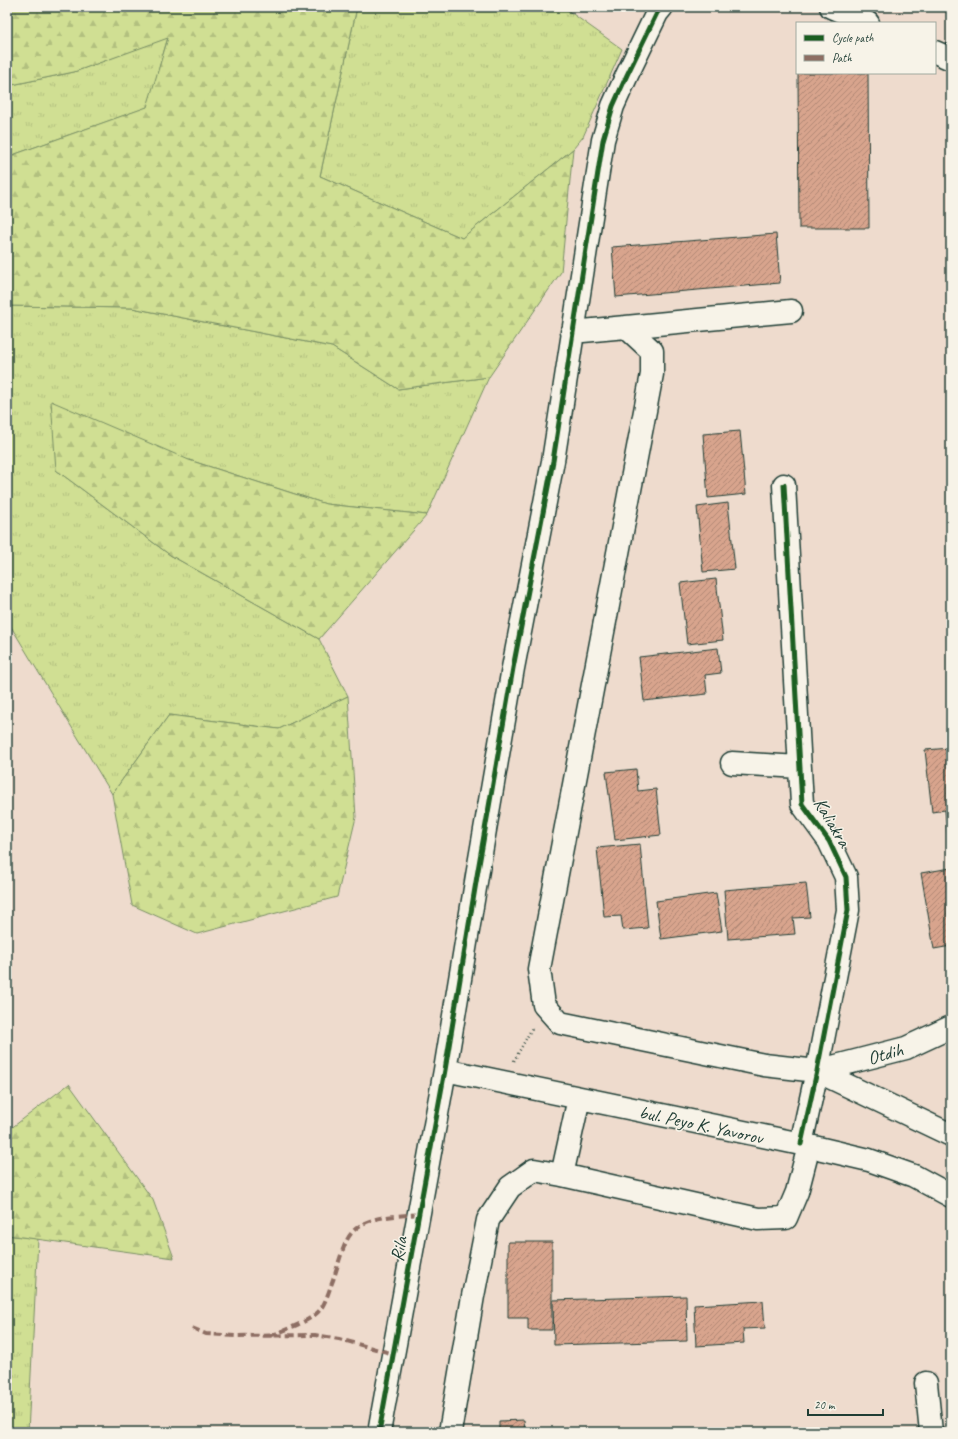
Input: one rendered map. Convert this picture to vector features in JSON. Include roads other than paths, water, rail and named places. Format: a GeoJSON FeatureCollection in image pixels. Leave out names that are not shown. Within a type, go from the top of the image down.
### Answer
{"type":"FeatureCollection","features":[{"type":"Feature","properties":{"kind":"street","name":"Rila"},"geometry":{"type":"LineString","coordinates":[[379,1432],[445,1070],[513,668],[553,461],[603,140],[613,106],[624,81],[657,14],[662,7]]}},
{"type":"Feature","properties":{"kind":"street"},"geometry":{"type":"LineString","coordinates":[[831,7],[866,22]]}},
{"type":"Feature","properties":{"kind":"street"},"geometry":{"type":"LineString","coordinates":[[936,52],[951,59]]}},
{"type":"Feature","properties":{"kind":"street"},"geometry":{"type":"LineString","coordinates":[[572,332],[791,311]]}},
{"type":"Feature","properties":{"kind":"street"},"geometry":{"type":"LineString","coordinates":[[626,327],[652,351],[652,374],[539,969],[544,1005],[560,1023],[764,1065],[817,1071],[951,1135]]}},
{"type":"Feature","properties":{"kind":"street","name":"Kaliakra"},"geometry":{"type":"LineString","coordinates":[[562,1175],[758,1219],[786,1218],[797,1192],[817,1071],[848,910],[848,903],[846,877],[829,841],[802,804],[784,485]]}},
{"type":"Feature","properties":{"kind":"street"},"geometry":{"type":"LineString","coordinates":[[732,763],[800,767]]}},
{"type":"Feature","properties":{"kind":"street","name":"Otdih"},"geometry":{"type":"LineString","coordinates":[[817,1071],[906,1048],[951,1026]]}},
{"type":"Feature","properties":{"kind":"street","name":"bul. Peyo K. Yavorov"},"geometry":{"type":"LineString","coordinates":[[445,1070],[805,1145],[869,1160],[914,1176],[951,1196]]}},
{"type":"Feature","properties":{"kind":"street"},"geometry":{"type":"LineString","coordinates":[[450,1432],[473,1296],[488,1220],[510,1187],[534,1170],[562,1175],[579,1098]]}},
{"type":"Feature","properties":{"kind":"street"},"geometry":{"type":"LineString","coordinates":[[926,1382],[931,1432]]}}]}
